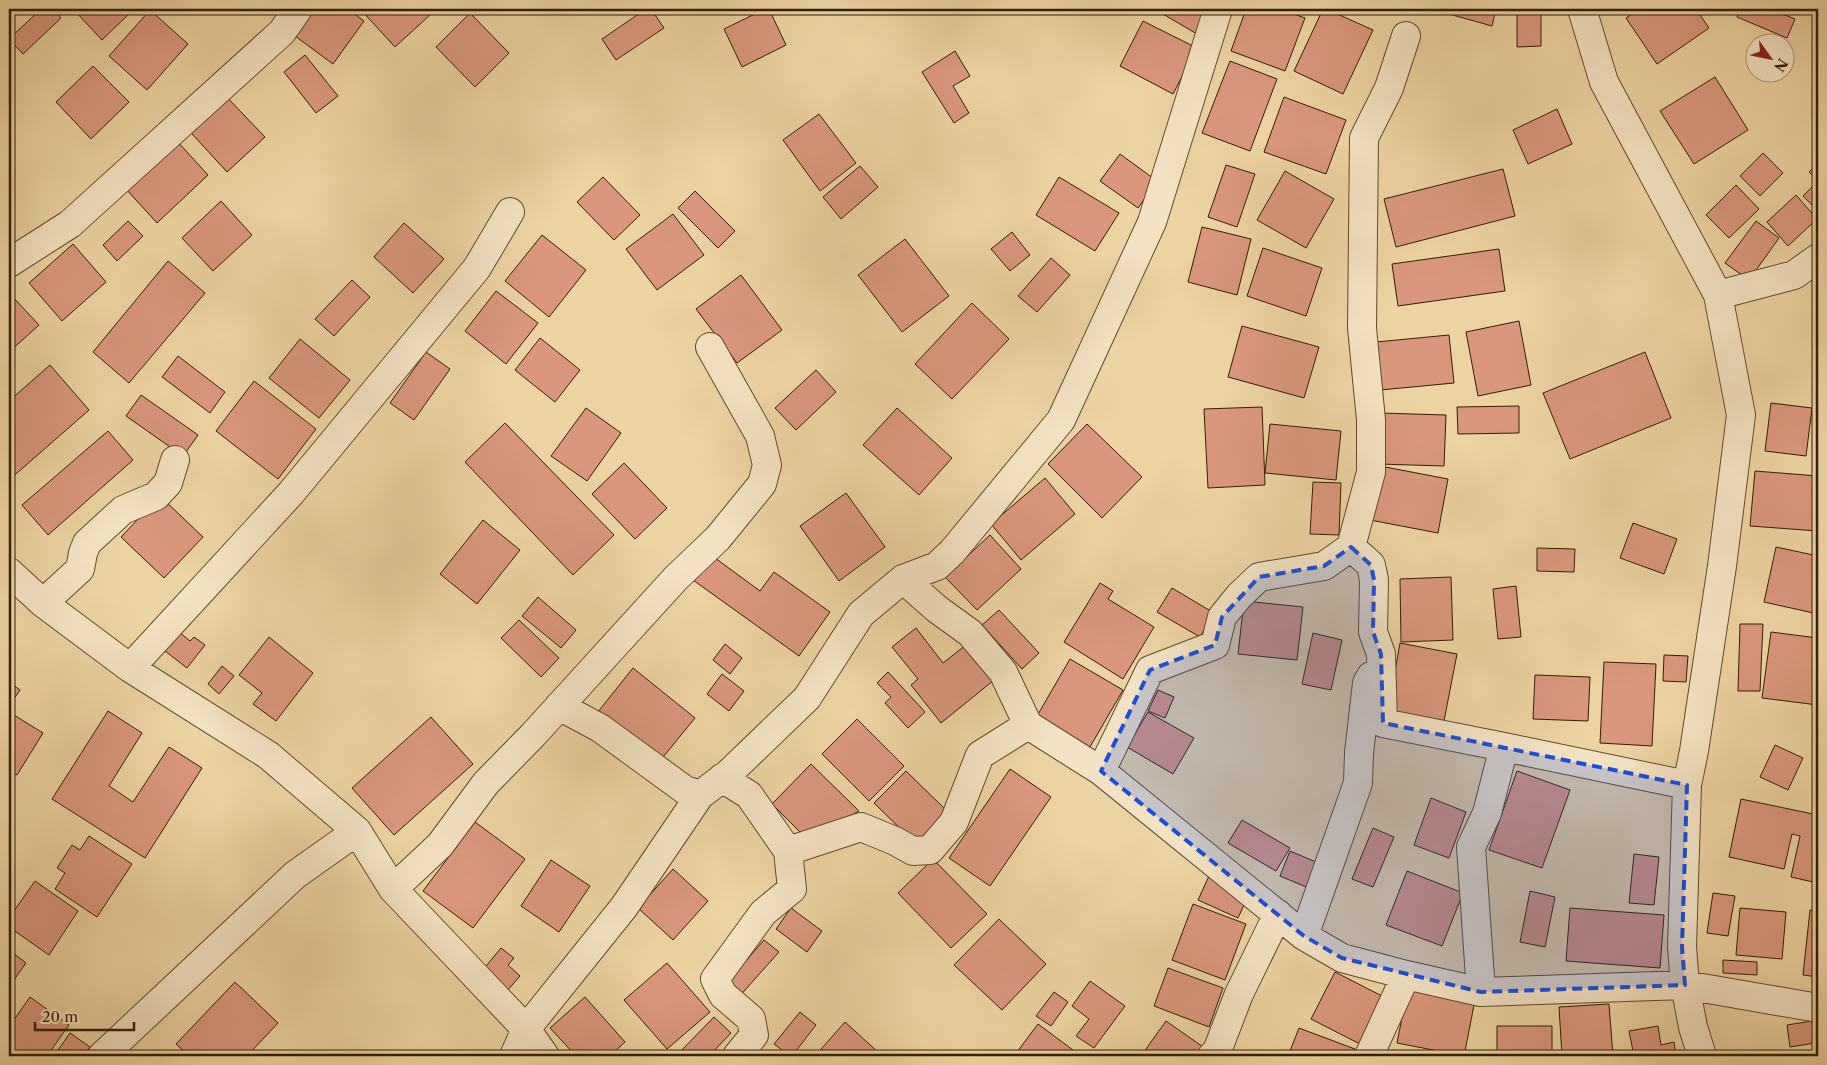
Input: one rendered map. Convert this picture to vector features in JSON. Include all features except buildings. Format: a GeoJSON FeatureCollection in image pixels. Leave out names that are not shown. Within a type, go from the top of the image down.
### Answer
{"type":"FeatureCollection","features":[{"type":"Feature","properties":{"kind":"street"},"geometry":{"type":"LineString","coordinates":[[9,263],[70,224],[282,32],[298,9]]}},
{"type":"Feature","properties":{"kind":"street"},"geometry":{"type":"LineString","coordinates":[[514,1056],[526,1029],[624,907],[700,796],[722,778],[807,698],[861,614],[903,580],[937,566],[952,552],[1061,420],[1152,222],[1218,9]]}},
{"type":"Feature","properties":{"kind":"street"},"geometry":{"type":"LineString","coordinates":[[1582,9],[1604,82],[1718,296],[1741,415],[1722,566],[1694,751],[1687,785],[1682,948],[1685,985],[1692,1027],[1702,1056]]}},
{"type":"Feature","properties":{"kind":"street"},"geometry":{"type":"LineString","coordinates":[[1101,771],[1150,670],[1215,645],[1222,617],[1239,596],[1259,577],[1324,566],[1352,548],[1371,472],[1371,420],[1362,328],[1364,138],[1388,88],[1406,36]]}},
{"type":"Feature","properties":{"kind":"street"},"geometry":{"type":"LineString","coordinates":[[130,668],[298,486],[477,268],[510,212]]}},
{"type":"Feature","properties":{"kind":"street"},"geometry":{"type":"LineString","coordinates":[[1718,296],[1794,274],[1818,258]]}},
{"type":"Feature","properties":{"kind":"street"},"geometry":{"type":"LineString","coordinates":[[393,889],[440,845],[486,783],[676,578],[718,538],[762,484],[767,465],[760,436],[710,347]]}},
{"type":"Feature","properties":{"kind":"street"},"geometry":{"type":"LineString","coordinates":[[43,603],[80,569],[87,543],[123,510],[156,496],[168,483],[175,460]]}},
{"type":"Feature","properties":{"kind":"street"},"geometry":{"type":"LineString","coordinates":[[1352,548],[1371,565],[1374,580],[1373,632],[1381,654],[1383,723],[1687,785]]}},
{"type":"Feature","properties":{"kind":"street"},"geometry":{"type":"LineString","coordinates":[[9,572],[43,603],[130,668],[268,755],[357,831],[393,889],[526,1029],[545,1056]]}},
{"type":"Feature","properties":{"kind":"street"},"geometry":{"type":"LineString","coordinates":[[903,580],[970,633],[1003,672],[1028,725],[1101,771],[1304,936],[1342,958],[1481,992],[1685,985],[1818,1008]]}},
{"type":"Feature","properties":{"kind":"street"},"geometry":{"type":"LineString","coordinates":[[1304,936],[1358,783],[1359,753],[1367,683],[1381,654]]}},
{"type":"Feature","properties":{"kind":"street"},"geometry":{"type":"LineString","coordinates":[[559,706],[600,728],[685,790],[700,796]]}},
{"type":"Feature","properties":{"kind":"street"},"geometry":{"type":"LineString","coordinates":[[788,851],[861,827],[895,841],[912,851],[930,850],[954,822],[980,755],[1028,725]]}},
{"type":"Feature","properties":{"kind":"street"},"geometry":{"type":"LineString","coordinates":[[1481,992],[1471,847],[1488,813],[1504,747]]}},
{"type":"Feature","properties":{"kind":"street"},"geometry":{"type":"LineString","coordinates":[[722,778],[749,795],[788,851],[792,889],[763,913],[716,979],[723,995],[751,1019],[754,1034],[737,1056]]}},
{"type":"Feature","properties":{"kind":"street"},"geometry":{"type":"LineString","coordinates":[[102,1056],[295,875],[357,831]]}},
{"type":"Feature","properties":{"kind":"street"},"geometry":{"type":"LineString","coordinates":[[1212,1056],[1217,1051],[1239,994],[1278,914]]}},
{"type":"Feature","properties":{"kind":"street"},"geometry":{"type":"LineString","coordinates":[[1370,1056],[1406,975]]}},
{"type":"Feature","properties":{"kind":"highlighted area"},"geometry":{"type":"Polygon","coordinates":[[[1351,547],[1371,565],[1374,580],[1373,632],[1381,654],[1383,723],[1687,785],[1682,947],[1685,985],[1481,992],[1342,958],[1304,936],[1101,771],[1150,670],[1215,645],[1222,617],[1259,577],[1324,566],[1351,547]]]}}]}
